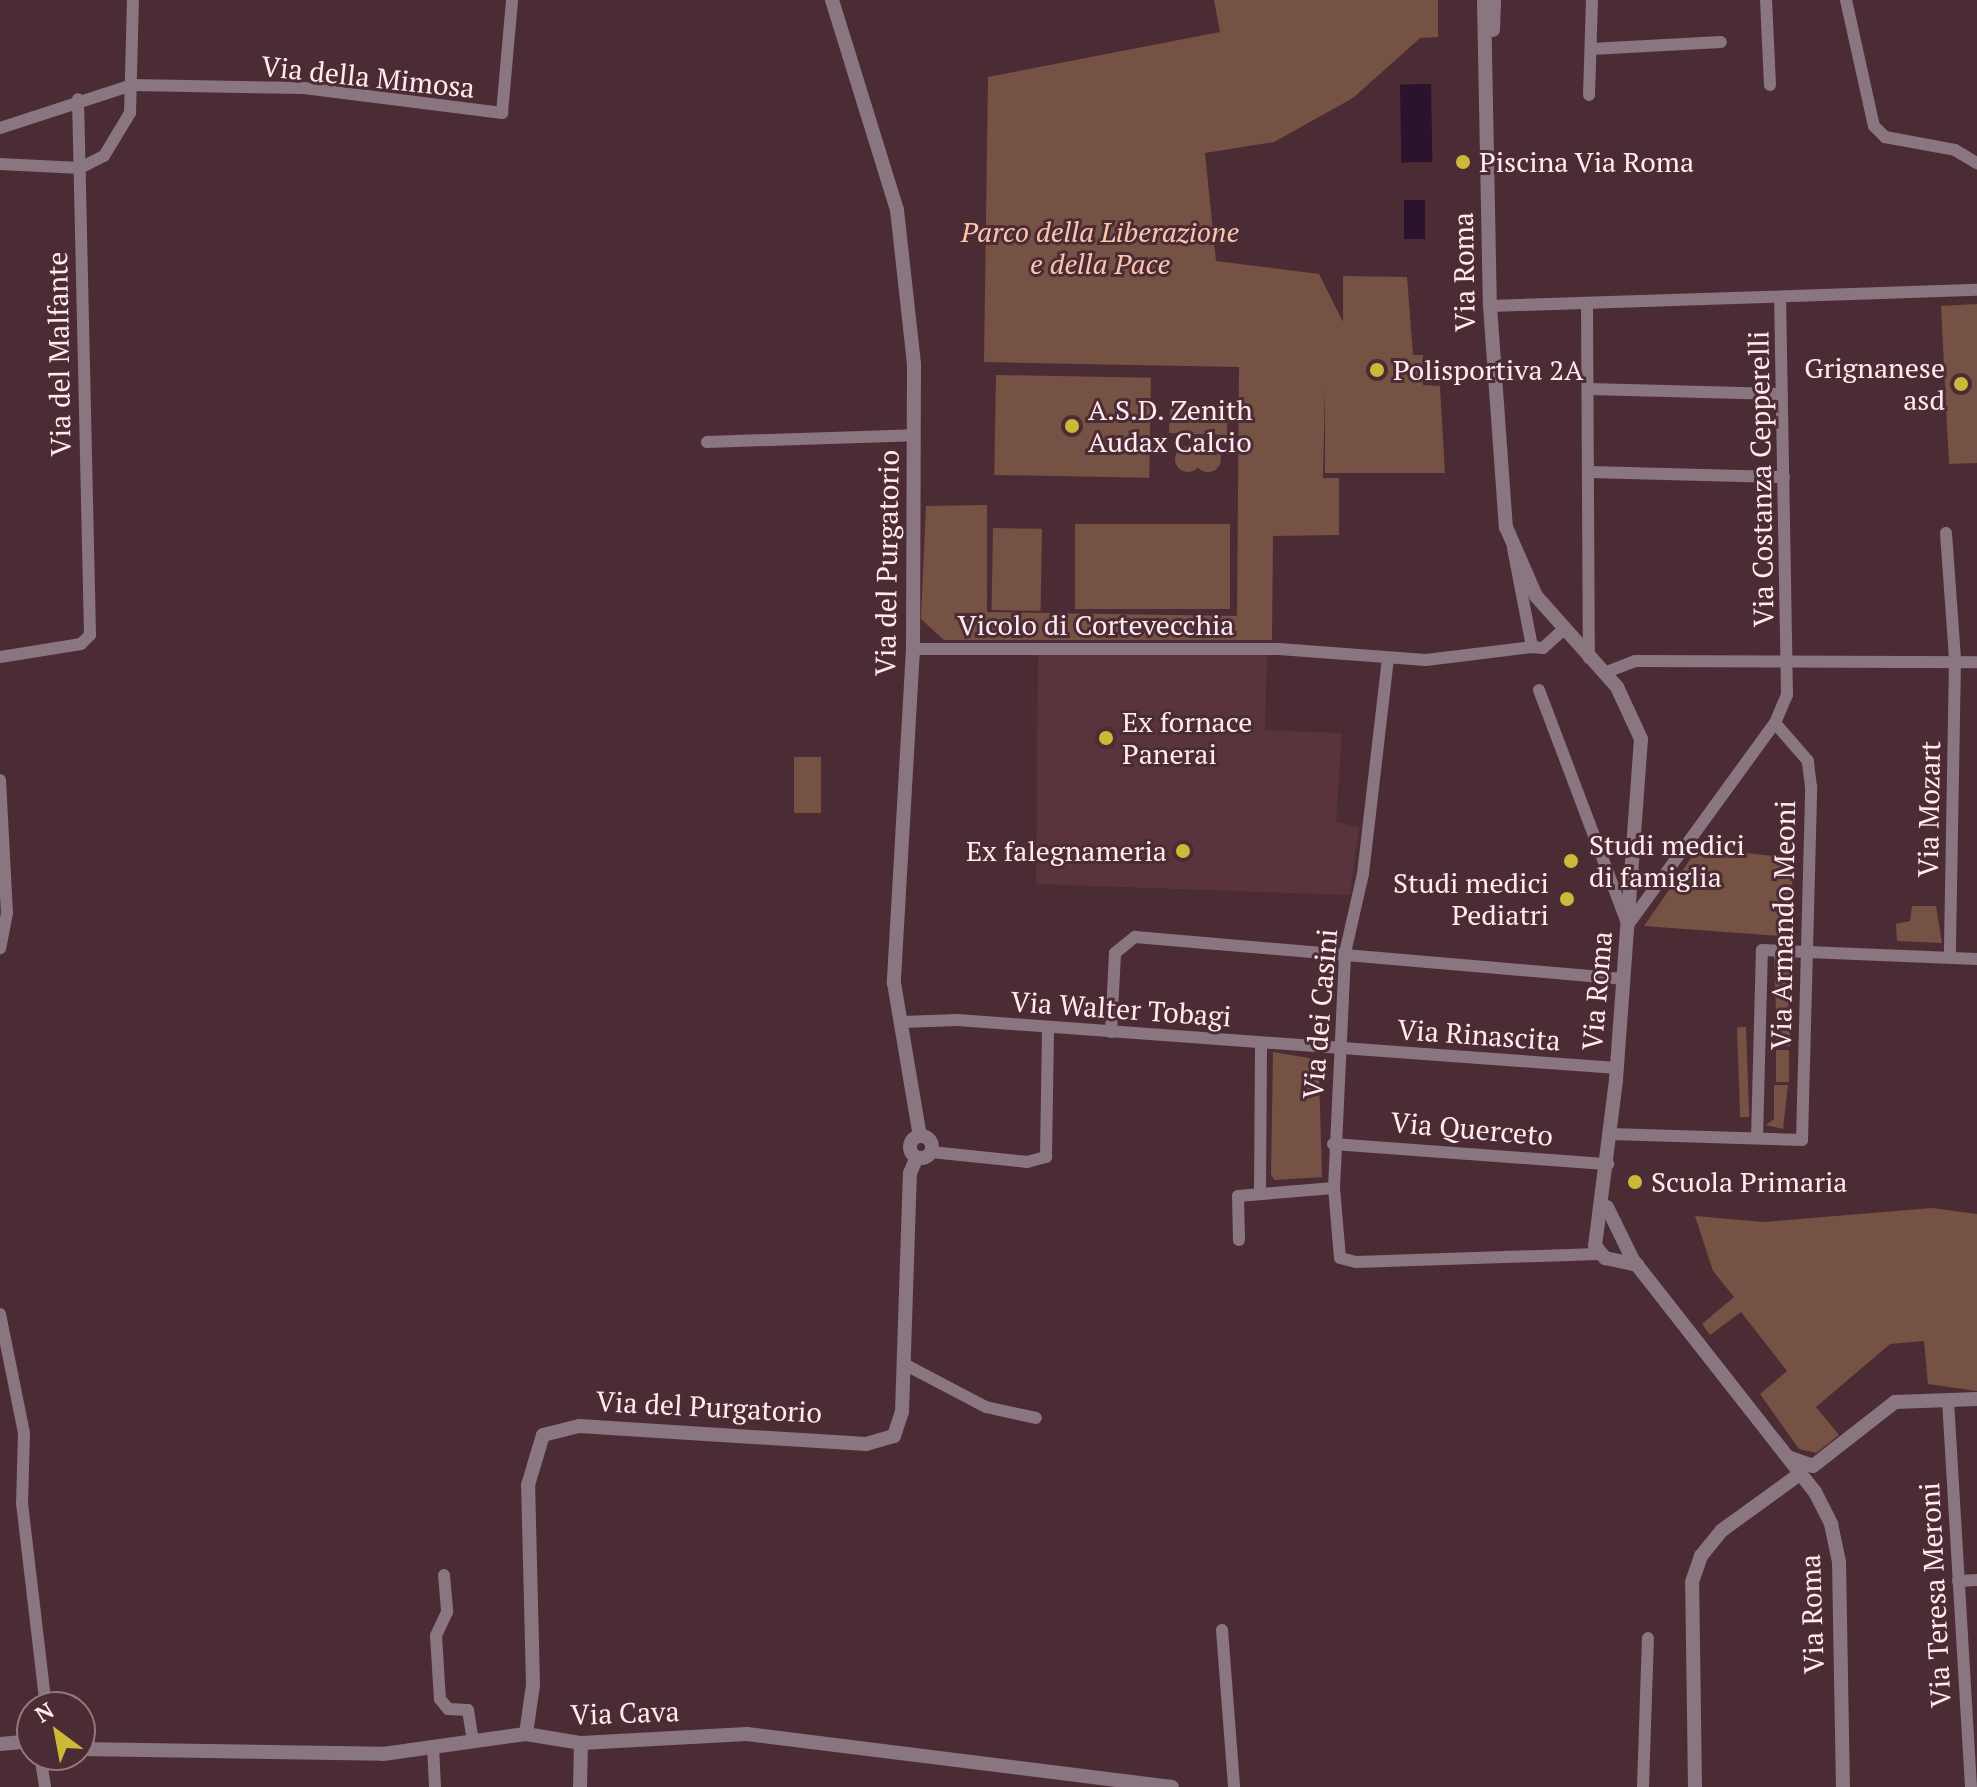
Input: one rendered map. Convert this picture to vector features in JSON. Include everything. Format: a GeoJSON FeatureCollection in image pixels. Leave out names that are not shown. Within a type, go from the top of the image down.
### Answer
{"type":"FeatureCollection","features":[{"type":"Feature","properties":{"kind":"street"},"geometry":{"type":"LineString","coordinates":[[0,164],[80,168],[120,137],[132,85],[133,0]]}},
{"type":"Feature","properties":{"kind":"street","name":"Via della Mimosa"},"geometry":{"type":"LineString","coordinates":[[0,128],[78,99],[132,85],[304,88],[502,113],[512,0]]}},
{"type":"Feature","properties":{"kind":"street","name":"Via del Purgatorio"},"geometry":{"type":"LineString","coordinates":[[526,1734],[533,1685],[528,1485],[543,1435],[579,1426],[881,1442],[899,1424],[910,1173],[924,1154],[911,1143],[920,1136],[901,1022],[896,893],[913,649],[914,435],[897,210],[832,0]]}},
{"type":"Feature","properties":{"kind":"street","name":"Via Roma"},"geometry":{"type":"LineString","coordinates":[[1484,0],[1488,41],[1490,306],[1499,491],[1532,647]]}},
{"type":"Feature","properties":{"kind":"street","name":"Via Roma"},"geometry":{"type":"LineString","coordinates":[[1488,41],[1494,0]]}},
{"type":"Feature","properties":{"kind":"street"},"geometry":{"type":"LineString","coordinates":[[1589,95],[1592,0]]}},
{"type":"Feature","properties":{"kind":"street"},"geometry":{"type":"LineString","coordinates":[[1766,0],[1770,85]]}},
{"type":"Feature","properties":{"kind":"street"},"geometry":{"type":"LineString","coordinates":[[1846,0],[1874,126],[1885,137],[1955,150],[1977,163]]}},
{"type":"Feature","properties":{"kind":"street"},"geometry":{"type":"LineString","coordinates":[[1591,49],[1721,42]]}},
{"type":"Feature","properties":{"kind":"street","name":"Via del Malfante"},"geometry":{"type":"LineString","coordinates":[[0,657],[81,644],[90,635],[78,99]]}},
{"type":"Feature","properties":{"kind":"street"},"geometry":{"type":"LineString","coordinates":[[1490,306],[1977,290]]}},
{"type":"Feature","properties":{"kind":"street","name":"Via Costanza Cepperelli"},"geometry":{"type":"LineString","coordinates":[[1775,723],[1789,659],[1780,297]]}},
{"type":"Feature","properties":{"kind":"street"},"geometry":{"type":"LineString","coordinates":[[1587,303],[1589,658]]}},
{"type":"Feature","properties":{"kind":"street"},"geometry":{"type":"LineString","coordinates":[[1589,389],[1782,394]]}},
{"type":"Feature","properties":{"kind":"street"},"geometry":{"type":"LineString","coordinates":[[707,442],[914,435]]}},
{"type":"Feature","properties":{"kind":"street"},"geometry":{"type":"LineString","coordinates":[[1589,472],[1784,477]]}},
{"type":"Feature","properties":{"kind":"street","name":"Via Mozart"},"geometry":{"type":"LineString","coordinates":[[1946,533],[1955,660],[1950,958]]}},
{"type":"Feature","properties":{"kind":"street","name":"Via Roma"},"geometry":{"type":"LineString","coordinates":[[1513,548],[1562,631],[1604,673],[1628,703],[1641,739],[1605,1191],[1606,1232],[1599,1254]]}},
{"type":"Feature","properties":{"kind":"street"},"geometry":{"type":"LineString","coordinates":[[1388,657],[1481,656],[1543,648],[1562,631]]}},
{"type":"Feature","properties":{"kind":"street","name":"Vicolo di Cortevecchia"},"geometry":{"type":"LineString","coordinates":[[913,649],[1279,649],[1388,657]]}},
{"type":"Feature","properties":{"kind":"street","name":"Via dei Casini"},"geometry":{"type":"LineString","coordinates":[[1388,657],[1363,874],[1345,953],[1337,1050],[1333,1144],[1340,1258],[1356,1262],[1599,1254]]}},
{"type":"Feature","properties":{"kind":"street"},"geometry":{"type":"LineString","coordinates":[[1604,673],[1635,661],[1789,659],[1977,662]]}},
{"type":"Feature","properties":{"kind":"street"},"geometry":{"type":"LineString","coordinates":[[1539,690],[1628,925]]}},
{"type":"Feature","properties":{"kind":"street"},"geometry":{"type":"LineString","coordinates":[[1628,925],[1775,723]]}},
{"type":"Feature","properties":{"kind":"street","name":"Via Armando Meoni"},"geometry":{"type":"LineString","coordinates":[[1757,1138],[1802,1140],[1808,761],[1775,723]]}},
{"type":"Feature","properties":{"kind":"street"},"geometry":{"type":"LineString","coordinates":[[0,780],[7,913],[0,948]]}},
{"type":"Feature","properties":{"kind":"street"},"geometry":{"type":"LineString","coordinates":[[1111,1032],[1115,953],[1125,939],[1345,953],[1624,979]]}},
{"type":"Feature","properties":{"kind":"street"},"geometry":{"type":"LineString","coordinates":[[1610,1134],[1757,1138],[1762,950],[1977,959]]}},
{"type":"Feature","properties":{"kind":"street","name":"Via Walter Tobagi"},"geometry":{"type":"LineString","coordinates":[[901,1022],[1111,1032],[1337,1050]]}},
{"type":"Feature","properties":{"kind":"street"},"geometry":{"type":"LineString","coordinates":[[924,1154],[1027,1162],[1046,1157],[1048,1028]]}},
{"type":"Feature","properties":{"kind":"street"},"geometry":{"type":"LineString","coordinates":[[1260,1191],[1261,1044]]}},
{"type":"Feature","properties":{"kind":"street","name":"Via Rinascita"},"geometry":{"type":"LineString","coordinates":[[1337,1050],[1617,1068]]}},
{"type":"Feature","properties":{"kind":"street","name":"Via Querceto"},"geometry":{"type":"LineString","coordinates":[[1333,1144],[1608,1164]]}},
{"type":"Feature","properties":{"kind":"street"},"geometry":{"type":"LineString","coordinates":[[1239,1240],[1238,1196],[1260,1191],[1334,1188]]}},
{"type":"Feature","properties":{"kind":"street","name":"Via Roma"},"geometry":{"type":"LineString","coordinates":[[1606,1232],[1624,1243],[1637,1265],[1785,1452],[1807,1470],[1839,1561],[1843,1787]]}},
{"type":"Feature","properties":{"kind":"street"},"geometry":{"type":"LineString","coordinates":[[1616,1257],[1624,1243]]}},
{"type":"Feature","properties":{"kind":"street"},"geometry":{"type":"LineString","coordinates":[[1599,1254],[1637,1265]]}},
{"type":"Feature","properties":{"kind":"street"},"geometry":{"type":"LineString","coordinates":[[0,1314],[24,1433],[22,1503],[44,1691]]}},
{"type":"Feature","properties":{"kind":"street"},"geometry":{"type":"LineString","coordinates":[[904,1364],[986,1407],[1036,1418]]}},
{"type":"Feature","properties":{"kind":"street"},"geometry":{"type":"LineString","coordinates":[[1695,1787],[1692,1582],[1701,1556],[1721,1531],[1895,1402],[1977,1399]]}},
{"type":"Feature","properties":{"kind":"street","name":"Via Teresa Meroni"},"geometry":{"type":"LineString","coordinates":[[1948,1400],[1971,1787]]}},
{"type":"Feature","properties":{"kind":"street"},"geometry":{"type":"LineString","coordinates":[[444,1575],[447,1612],[436,1636],[440,1699],[448,1709],[468,1710],[473,1741]]}},
{"type":"Feature","properties":{"kind":"street"},"geometry":{"type":"LineString","coordinates":[[1958,1581],[1977,1580]]}},
{"type":"Feature","properties":{"kind":"street"},"geometry":{"type":"LineString","coordinates":[[1222,1630],[1234,1787]]}},
{"type":"Feature","properties":{"kind":"street"},"geometry":{"type":"LineString","coordinates":[[1643,1787],[1648,1638]]}},
{"type":"Feature","properties":{"kind":"street","name":"Via Cava"},"geometry":{"type":"LineString","coordinates":[[96,1749],[383,1754],[526,1734],[581,1743],[747,1734],[1124,1784],[1172,1787]]}},
{"type":"Feature","properties":{"kind":"street"},"geometry":{"type":"LineString","coordinates":[[580,1787],[581,1743]]}},
{"type":"Feature","properties":{"kind":"street"},"geometry":{"type":"LineString","coordinates":[[433,1746],[435,1787]]}},
{"type":"Feature","properties":{"kind":"shaded area"},"geometry":{"type":"Polygon","coordinates":[[[1431,84],[1432,162],[1401,163],[1400,85],[1431,84]]]}},
{"type":"Feature","properties":{"kind":"shaded area"},"geometry":{"type":"Polygon","coordinates":[[[1404,200],[1425,200],[1425,239],[1404,239],[1404,200]]]}},
{"type":"Feature","properties":{"kind":"shaded area"},"geometry":{"type":"Polygon","coordinates":[[[1038,654],[1267,654],[1265,730],[1342,733],[1336,822],[1359,827],[1350,895],[1036,884],[1038,654]]]}},
{"type":"Feature","properties":{"kind":"green space","name":"Parco della Liberazione e della Pace"},"geometry":{"type":"Polygon","coordinates":[[[1214,0],[1438,0],[1438,37],[1420,38],[1353,98],[1274,142],[1205,153],[1216,261],[1319,274],[1343,322],[1343,276],[1407,277],[1413,355],[1423,355],[1423,385],[1440,386],[1445,473],[1325,473],[1325,385],[1323,478],[1339,478],[1339,535],[1273,536],[1272,640],[944,640],[921,619],[926,506],[987,505],[987,612],[1237,616],[1239,367],[984,362],[988,77],[1220,32],[1214,0]]]}},
{"type":"Feature","properties":{"kind":"green space","name":"Grignanese asd"},"geometry":{"type":"Polygon","coordinates":[[[1977,304],[1977,463],[1949,464],[1941,306],[1977,304]]]}},
{"type":"Feature","properties":{"kind":"green space","name":"A.S.D. Zenith Audax Calcio"},"geometry":{"type":"Polygon","coordinates":[[[996,375],[1151,378],[1149,478],[994,475],[996,375]]]}},
{"type":"Feature","properties":{"kind":"green space"},"geometry":{"type":"Polygon","coordinates":[[[1170,403],[1228,405],[1227,435],[1169,433],[1170,403]]]}},
{"type":"Feature","properties":{"kind":"green space"},"geometry":{"type":"Polygon","coordinates":[[[1188,446],[1197,450],[1201,459],[1197,468],[1188,472],[1179,468],[1175,459],[1179,450],[1188,446]]]}},
{"type":"Feature","properties":{"kind":"green space"},"geometry":{"type":"Polygon","coordinates":[[[1208,446],[1217,450],[1221,459],[1217,468],[1208,472],[1199,468],[1195,459],[1199,450],[1208,446]]]}},
{"type":"Feature","properties":{"kind":"green space"},"geometry":{"type":"Polygon","coordinates":[[[1075,524],[1230,524],[1230,609],[1075,609],[1075,524]]]}},
{"type":"Feature","properties":{"kind":"green space"},"geometry":{"type":"Polygon","coordinates":[[[993,528],[1042,529],[1041,611],[992,610],[993,528]]]}},
{"type":"Feature","properties":{"kind":"green space"},"geometry":{"type":"Polygon","coordinates":[[[794,757],[821,757],[821,813],[794,813],[794,757]]]}},
{"type":"Feature","properties":{"kind":"green space"},"geometry":{"type":"Polygon","coordinates":[[[1698,848],[1791,858],[1795,937],[1644,926],[1698,848]]]}},
{"type":"Feature","properties":{"kind":"green space"},"geometry":{"type":"Polygon","coordinates":[[[1912,906],[1936,906],[1942,943],[1897,941],[1896,924],[1910,921],[1912,906]]]}},
{"type":"Feature","properties":{"kind":"green space"},"geometry":{"type":"Polygon","coordinates":[[[1774,956],[1791,960],[1789,1010],[1776,1010],[1774,956]]]}},
{"type":"Feature","properties":{"kind":"green space"},"geometry":{"type":"Polygon","coordinates":[[[1776,1013],[1790,1013],[1790,1046],[1776,1046],[1776,1013]]]}},
{"type":"Feature","properties":{"kind":"green space"},"geometry":{"type":"Polygon","coordinates":[[[1737,1027],[1746,1027],[1749,1117],[1740,1117],[1737,1027]]]}},
{"type":"Feature","properties":{"kind":"green space"},"geometry":{"type":"Polygon","coordinates":[[[1776,1050],[1789,1050],[1789,1082],[1776,1082],[1776,1050]]]}},
{"type":"Feature","properties":{"kind":"green space"},"geometry":{"type":"Polygon","coordinates":[[[1273,1052],[1327,1061],[1319,1072],[1322,1177],[1274,1180],[1271,1174],[1273,1052]]]}},
{"type":"Feature","properties":{"kind":"green space"},"geometry":{"type":"Polygon","coordinates":[[[1774,1085],[1788,1085],[1783,1129],[1766,1125],[1774,1119],[1774,1085]]]}},
{"type":"Feature","properties":{"kind":"green space"},"geometry":{"type":"Polygon","coordinates":[[[1932,1208],[1977,1214],[1977,1391],[1928,1384],[1924,1341],[1890,1344],[1816,1407],[1839,1435],[1816,1453],[1799,1449],[1760,1394],[1787,1371],[1741,1312],[1710,1335],[1702,1324],[1734,1297],[1713,1271],[1695,1216],[1764,1222],[1932,1208]]]}},
{"type":"Feature","properties":{"kind":"place","name":"Piscina Via Roma"},"geometry":{"type":"Point","coordinates":[1463,162]}},
{"type":"Feature","properties":{"kind":"place","name":"Polisportiva 2A"},"geometry":{"type":"Point","coordinates":[1377,370]}},
{"type":"Feature","properties":{"kind":"place","name":"Grignanese asd"},"geometry":{"type":"Point","coordinates":[1961,384]}},
{"type":"Feature","properties":{"kind":"place","name":"A.S.D. Zenith Audax Calcio"},"geometry":{"type":"Point","coordinates":[1072,426]}},
{"type":"Feature","properties":{"kind":"place","name":"Ex fornace Panerai"},"geometry":{"type":"Point","coordinates":[1106,738]}},
{"type":"Feature","properties":{"kind":"place","name":"Ex falegnameria"},"geometry":{"type":"Point","coordinates":[1183,851]}},
{"type":"Feature","properties":{"kind":"place","name":"Studi medici di famiglia"},"geometry":{"type":"Point","coordinates":[1571,861]}},
{"type":"Feature","properties":{"kind":"place","name":"Studi medici Pediatri"},"geometry":{"type":"Point","coordinates":[1567,899]}},
{"type":"Feature","properties":{"kind":"place","name":"Scuola Primaria"},"geometry":{"type":"Point","coordinates":[1635,1182]}}]}
